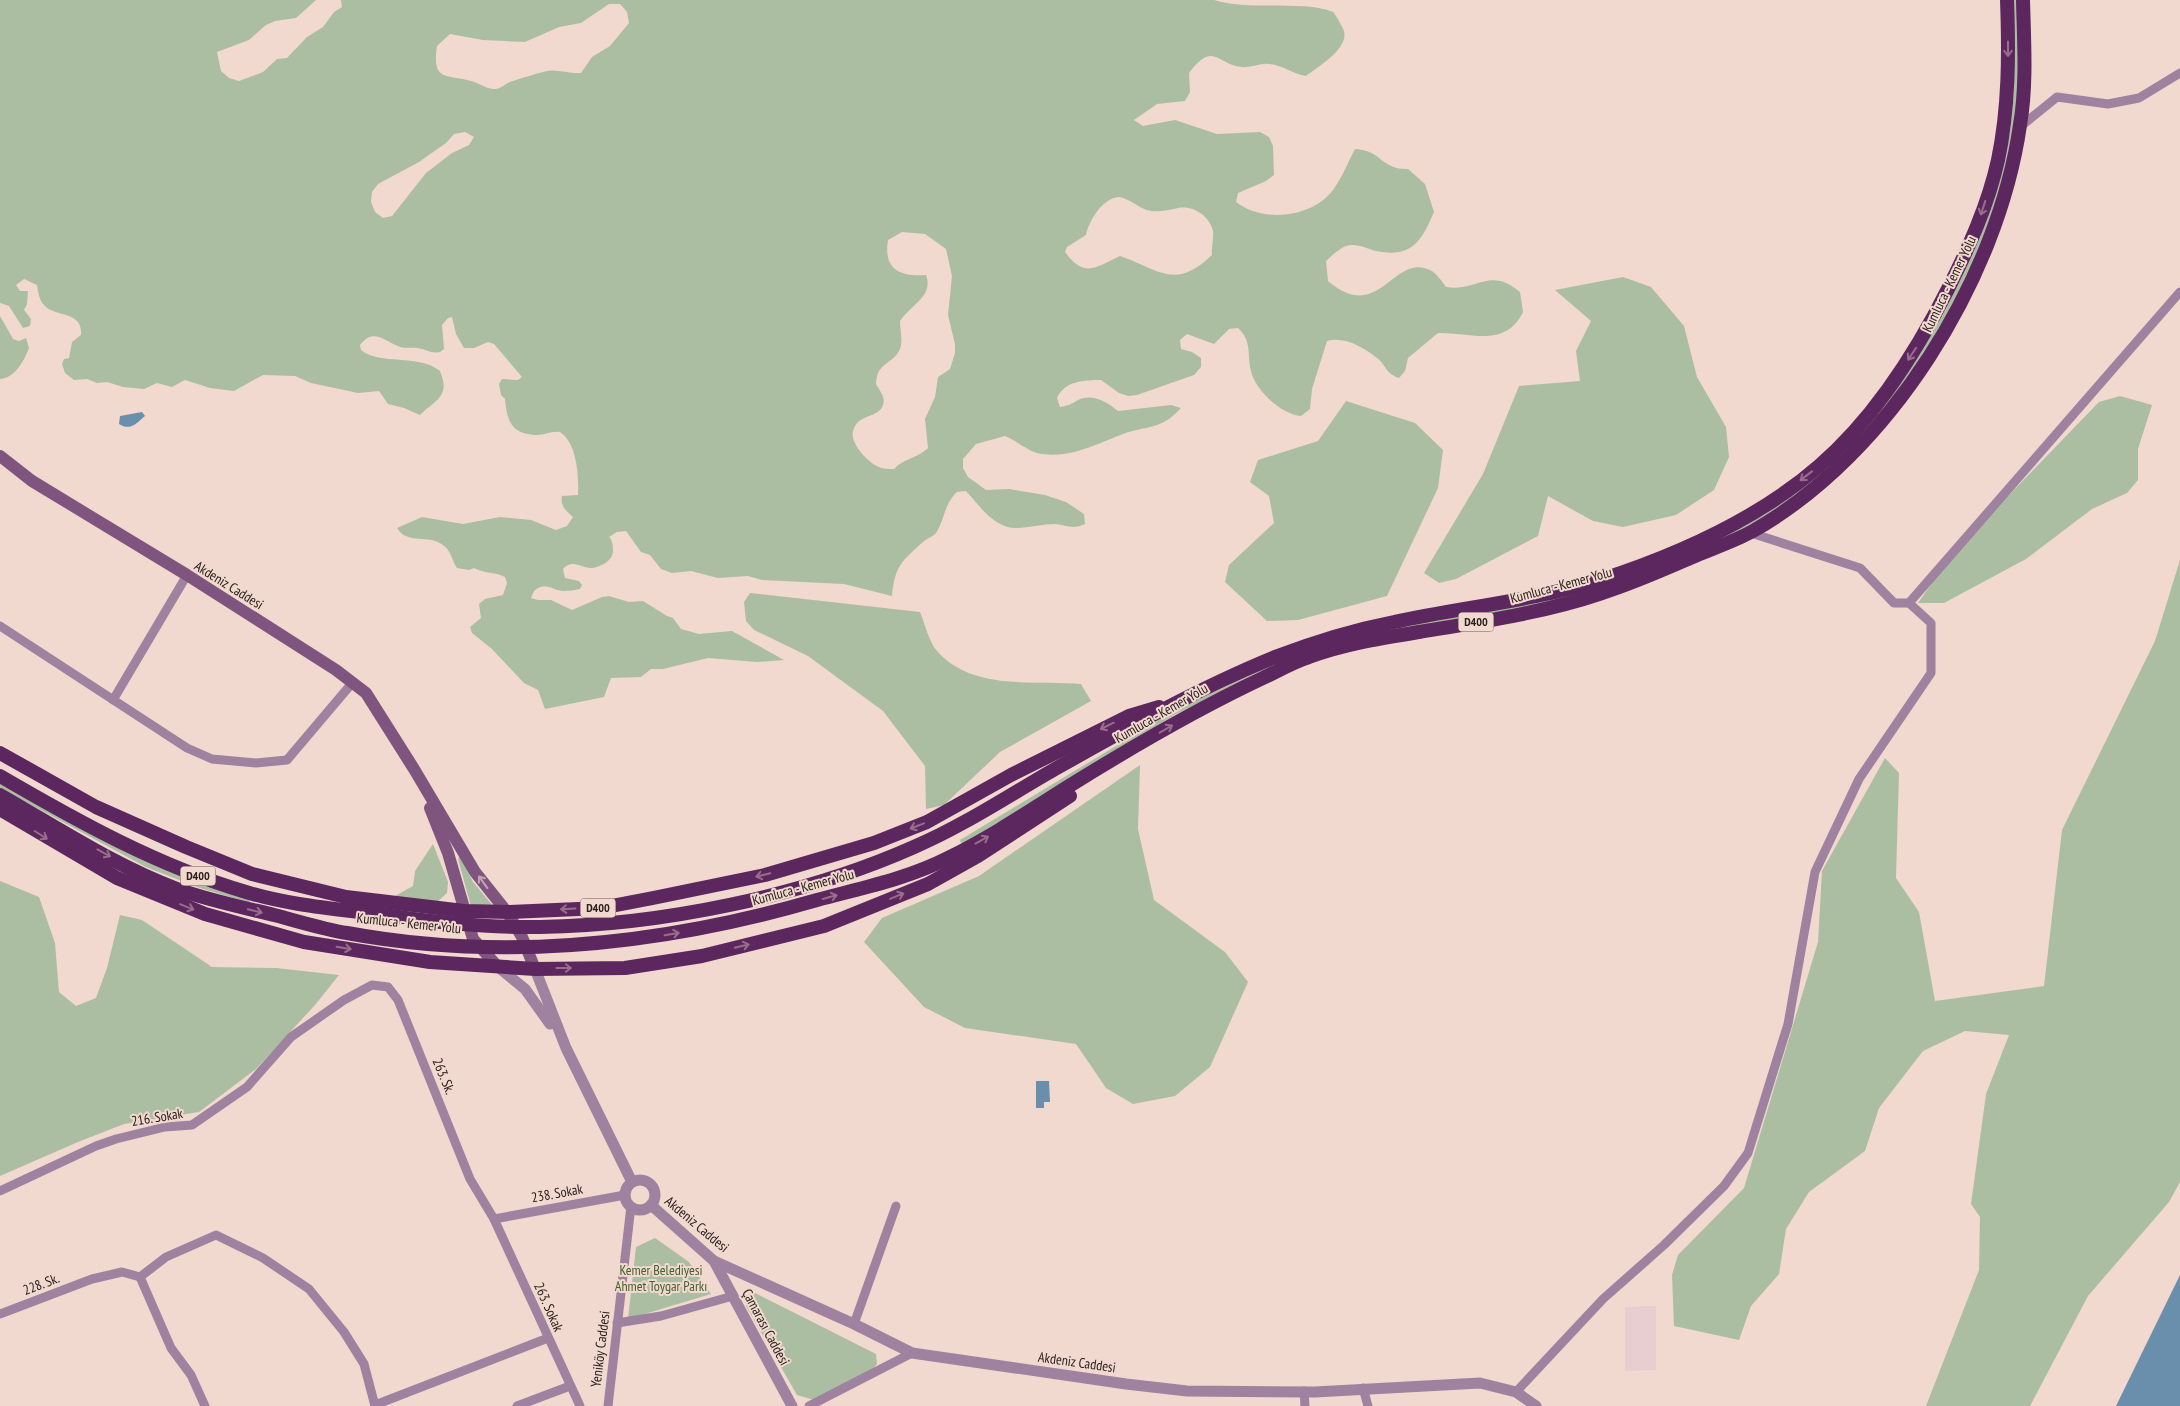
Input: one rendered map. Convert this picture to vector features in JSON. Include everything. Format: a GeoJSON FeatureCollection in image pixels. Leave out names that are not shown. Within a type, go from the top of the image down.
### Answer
{"type":"FeatureCollection","features":[{"type":"Feature","properties":{"kind":"highway","name":"Kumluca - Kemer Yolu"},"geometry":{"type":"LineString","coordinates":[[0,776],[52,806],[153,859],[250,894],[303,905],[415,919],[541,927],[609,922],[732,905],[871,864],[958,826],[1052,771],[1186,698],[1274,658],[1348,632],[1549,593],[1598,580],[1651,561],[1744,518],[1820,465],[1861,423],[1919,345],[1964,256],[1983,212],[1998,160],[2005,108],[2008,52],[2007,0]]}},
{"type":"Feature","properties":{"kind":"highway","name":"Kumluca - Kemer Yolu"},"geometry":{"type":"LineString","coordinates":[[0,795],[137,872],[176,889],[222,903],[346,933],[417,942],[542,947],[624,941],[719,926],[802,905],[928,868],[991,834],[1220,698],[1310,656],[1391,636],[1544,609],[1603,593],[1751,533],[1806,496],[1865,440],[1918,375],[1952,321],[1986,246],[2003,198],[2020,127],[2024,74],[2023,0]]}},
{"type":"Feature","properties":{"kind":"highway","name":"Kumluca - Kemer Yolu"},"geometry":{"type":"LineString","coordinates":[[0,753],[96,807],[252,874],[346,897],[464,911],[507,912],[601,908],[765,875],[874,843],[944,813],[1011,775],[1128,716],[1186,698]]}},
{"type":"Feature","properties":{"kind":"highway"},"geometry":{"type":"LineString","coordinates":[[0,809],[117,878],[204,914],[304,942],[430,962],[535,969],[625,968],[702,956],[824,926],[928,884],[978,856],[1099,776],[1140,744]]}},
{"type":"Feature","properties":{"kind":"main road","name":"Akdeniz Caddesi"},"geometry":{"type":"LineString","coordinates":[[0,456],[41,486],[187,575],[353,682],[366,694],[476,872],[507,912],[522,937],[535,969]]}},
{"type":"Feature","properties":{"kind":"main road","name":"Akdeniz Caddesi"},"geometry":{"type":"LineString","coordinates":[[414,769],[448,853],[473,939],[498,967]]}},
{"type":"Feature","properties":{"kind":"street"},"geometry":{"type":"LineString","coordinates":[[2020,127],[2057,97],[2108,104],[2138,98],[2180,73]]}},
{"type":"Feature","properties":{"kind":"street"},"geometry":{"type":"LineString","coordinates":[[1909,603],[2180,292]]}},
{"type":"Feature","properties":{"kind":"street"},"geometry":{"type":"LineString","coordinates":[[1516,1392],[1602,1299],[1664,1245],[1724,1186],[1748,1153],[1788,1024],[1815,872],[1859,779],[1931,673],[1931,623],[1909,603],[1894,603],[1860,568],[1751,533]]}},
{"type":"Feature","properties":{"kind":"street"},"geometry":{"type":"LineString","coordinates":[[113,700],[187,575]]}},
{"type":"Feature","properties":{"kind":"street"},"geometry":{"type":"LineString","coordinates":[[0,626],[188,748],[212,759],[256,763],[287,760],[353,682]]}},
{"type":"Feature","properties":{"kind":"street","name":"Akdeniz Caddesi"},"geometry":{"type":"LineString","coordinates":[[498,967],[525,989],[566,1048]]}},
{"type":"Feature","properties":{"kind":"street","name":"Akdeniz Caddesi"},"geometry":{"type":"LineString","coordinates":[[535,969],[566,1048],[632,1182]]}},
{"type":"Feature","properties":{"kind":"street","name":"263. Sk."},"geometry":{"type":"LineString","coordinates":[[344,1000],[372,985],[381,985],[394,992],[470,1179],[494,1219]]}},
{"type":"Feature","properties":{"kind":"street","name":"216. Sokak"},"geometry":{"type":"LineString","coordinates":[[0,1191],[96,1146],[165,1127],[192,1125],[203,1119],[257,1078],[290,1037],[344,1000]]}},
{"type":"Feature","properties":{"kind":"street"},"geometry":{"type":"LineString","coordinates":[[646,1180],[652,1185],[655,1199],[645,1209],[638,1210],[631,1206],[625,1195],[632,1182],[646,1180]]}},
{"type":"Feature","properties":{"kind":"street","name":"238. Sokak"},"geometry":{"type":"LineString","coordinates":[[494,1219],[625,1195]]}},
{"type":"Feature","properties":{"kind":"street","name":"Akdeniz Caddesi"},"geometry":{"type":"LineString","coordinates":[[651,1205],[714,1262],[854,1324],[912,1353],[1187,1391],[1304,1391],[1480,1383],[1516,1392],[1536,1406]]}},
{"type":"Feature","properties":{"kind":"street","name":"Yeniköy Caddesi"},"geometry":{"type":"LineString","coordinates":[[608,1406],[631,1206]]}},
{"type":"Feature","properties":{"kind":"street"},"geometry":{"type":"LineString","coordinates":[[854,1324],[896,1206]]}},
{"type":"Feature","properties":{"kind":"street","name":"263. Sokak"},"geometry":{"type":"LineString","coordinates":[[494,1219],[580,1406]]}},
{"type":"Feature","properties":{"kind":"street"},"geometry":{"type":"LineString","coordinates":[[205,1406],[192,1374],[170,1348],[140,1277],[166,1257],[216,1235],[262,1258],[309,1289],[344,1332],[364,1364],[375,1406],[548,1338]]}},
{"type":"Feature","properties":{"kind":"street","name":"Çamarası Caddesi"},"geometry":{"type":"LineString","coordinates":[[714,1262],[792,1406]]}},
{"type":"Feature","properties":{"kind":"street","name":"228. Sk."},"geometry":{"type":"LineString","coordinates":[[0,1314],[92,1279],[122,1272],[140,1277]]}},
{"type":"Feature","properties":{"kind":"street"},"geometry":{"type":"LineString","coordinates":[[617,1323],[661,1316],[733,1296]]}},
{"type":"Feature","properties":{"kind":"street"},"geometry":{"type":"LineString","coordinates":[[809,1406],[912,1353]]}},
{"type":"Feature","properties":{"kind":"street"},"geometry":{"type":"LineString","coordinates":[[517,1406],[570,1386]]}},
{"type":"Feature","properties":{"kind":"street"},"geometry":{"type":"LineString","coordinates":[[1363,1388],[1368,1406]]}},
{"type":"Feature","properties":{"kind":"street"},"geometry":{"type":"LineString","coordinates":[[1304,1391],[1305,1406]]}},
{"type":"Feature","properties":{"kind":"shaded area"},"geometry":{"type":"Polygon","coordinates":[[[1656,1306],[1656,1370],[1625,1371],[1625,1307],[1656,1306]]]}},
{"type":"Feature","properties":{"kind":"green space"},"geometry":{"type":"Polygon","coordinates":[[[0,0],[316,0],[296,18],[275,21],[266,25],[249,40],[217,52],[221,71],[229,78],[239,81],[263,72],[277,59],[287,58],[307,37],[323,27],[334,12],[342,7],[341,0],[1214,0],[1243,5],[1321,8],[1333,12],[1344,33],[1344,40],[1327,61],[1306,76],[1274,65],[1242,67],[1216,57],[1204,58],[1189,73],[1190,92],[1185,101],[1157,104],[1134,120],[1143,126],[1175,120],[1217,134],[1260,132],[1269,137],[1273,146],[1274,175],[1266,181],[1238,193],[1236,202],[1247,209],[1260,213],[1273,215],[1287,214],[1313,207],[1333,190],[1355,149],[1371,153],[1392,166],[1408,169],[1425,184],[1434,212],[1425,232],[1414,245],[1407,250],[1398,252],[1376,251],[1356,245],[1349,245],[1338,250],[1326,261],[1328,281],[1346,292],[1361,295],[1373,292],[1405,271],[1417,267],[1432,271],[1446,287],[1457,288],[1491,280],[1500,281],[1520,292],[1523,312],[1507,331],[1497,335],[1474,336],[1438,333],[1408,358],[1405,371],[1399,378],[1391,374],[1377,358],[1360,346],[1347,341],[1327,341],[1312,389],[1310,409],[1301,416],[1285,411],[1263,393],[1253,378],[1247,343],[1238,328],[1229,329],[1214,344],[1187,334],[1180,340],[1181,349],[1192,352],[1201,358],[1201,367],[1194,375],[1137,395],[1128,396],[1119,393],[1101,380],[1081,381],[1070,385],[1060,392],[1057,398],[1060,407],[1084,398],[1094,398],[1109,404],[1118,411],[1171,405],[1181,408],[1160,424],[1132,431],[1084,449],[1064,454],[1037,453],[1005,436],[976,444],[963,459],[963,468],[968,477],[986,490],[1009,489],[1045,495],[1066,502],[1084,514],[1085,524],[1073,527],[1046,524],[1010,528],[989,516],[966,491],[957,492],[947,507],[936,533],[926,539],[900,565],[895,578],[892,596],[844,584],[762,580],[748,576],[718,578],[691,571],[672,573],[661,569],[650,555],[641,552],[626,531],[617,532],[609,537],[612,542],[613,552],[611,558],[606,563],[592,568],[570,564],[563,569],[565,578],[579,581],[582,585],[580,589],[563,591],[545,586],[534,591],[531,598],[551,600],[572,610],[602,597],[609,596],[629,602],[643,601],[673,618],[681,629],[699,634],[732,631],[784,660],[757,662],[708,658],[663,669],[651,669],[641,677],[611,678],[604,697],[545,709],[538,690],[524,683],[492,649],[472,633],[470,627],[481,618],[479,604],[485,599],[503,595],[507,583],[505,577],[474,568],[469,570],[457,568],[448,550],[443,545],[431,540],[406,536],[397,528],[422,517],[463,524],[500,517],[531,520],[556,530],[567,526],[573,517],[564,508],[562,503],[562,496],[578,495],[576,460],[570,444],[560,432],[540,435],[528,434],[521,432],[512,425],[499,384],[502,379],[518,380],[522,377],[494,344],[488,342],[474,348],[464,348],[456,334],[452,317],[448,318],[442,325],[444,349],[440,352],[400,347],[374,336],[365,340],[360,345],[361,350],[369,355],[379,358],[421,362],[440,371],[444,387],[440,397],[420,415],[388,404],[379,391],[358,393],[311,383],[295,376],[263,375],[234,391],[210,388],[185,380],[172,387],[157,383],[144,389],[123,387],[107,382],[97,383],[87,379],[74,380],[65,373],[62,364],[64,359],[69,358],[72,342],[81,335],[78,322],[73,318],[49,309],[41,301],[37,285],[24,279],[16,285],[20,291],[28,291],[27,304],[24,310],[31,319],[30,326],[23,328],[9,306],[0,303],[0,0]],[[609,4],[581,23],[559,27],[525,42],[483,40],[450,34],[437,46],[437,66],[442,74],[493,89],[547,71],[581,73],[592,57],[610,46],[629,23],[627,12],[620,4],[609,4]],[[465,132],[454,134],[446,143],[419,162],[378,184],[372,192],[371,202],[375,212],[383,218],[392,216],[426,173],[452,153],[469,145],[474,137],[465,132]],[[1113,198],[1098,211],[1090,223],[1086,235],[1067,247],[1065,252],[1079,266],[1085,268],[1097,267],[1120,256],[1156,271],[1177,275],[1199,266],[1212,255],[1213,231],[1205,216],[1195,210],[1178,208],[1151,211],[1123,198],[1113,198]],[[902,232],[888,240],[887,250],[891,265],[896,270],[909,275],[926,275],[927,289],[920,300],[900,321],[900,349],[879,371],[876,384],[883,396],[883,405],[877,412],[859,421],[853,431],[853,436],[859,451],[871,463],[882,468],[894,469],[902,462],[928,448],[925,419],[935,397],[938,377],[950,369],[955,353],[955,344],[948,315],[952,276],[946,249],[925,234],[902,232]]]}},
{"type":"Feature","properties":{"kind":"green space"},"geometry":{"type":"Polygon","coordinates":[[[2014,0],[2018,0],[2018,90],[2015,127],[2003,182],[1986,235],[1950,313],[1895,397],[1823,474],[1775,512],[1747,528],[1574,597],[1477,618],[1250,678],[1176,714],[962,845],[960,840],[1174,711],[1274,664],[1353,636],[1547,599],[1773,507],[1913,362],[1946,309],[1969,260],[2000,180],[2011,126],[2014,90],[2014,0]]]}},
{"type":"Feature","properties":{"kind":"green space"},"geometry":{"type":"Polygon","coordinates":[[[1623,277],[1651,287],[1684,326],[1697,377],[1726,427],[1729,457],[1714,490],[1676,515],[1623,527],[1593,521],[1548,496],[1538,536],[1456,579],[1439,583],[1424,573],[1483,474],[1519,386],[1580,381],[1576,351],[1591,321],[1555,290],[1623,277]]]}},
{"type":"Feature","properties":{"kind":"green space"},"geometry":{"type":"Polygon","coordinates":[[[0,316],[13,339],[19,341],[26,338],[29,348],[22,363],[14,372],[10,376],[0,379],[0,316]]]}},
{"type":"Feature","properties":{"kind":"green space"},"geometry":{"type":"Polygon","coordinates":[[[2120,396],[2152,405],[2138,449],[2138,480],[2127,493],[2092,509],[2026,559],[1944,603],[1918,603],[1952,554],[2099,402],[2120,396]]]}},
{"type":"Feature","properties":{"kind":"green space"},"geometry":{"type":"Polygon","coordinates":[[[1346,401],[1415,423],[1443,450],[1438,488],[1387,596],[1298,620],[1267,621],[1225,582],[1229,565],[1274,523],[1269,496],[1250,482],[1258,460],[1318,441],[1346,401]]]}},
{"type":"Feature","properties":{"kind":"green space"},"geometry":{"type":"Polygon","coordinates":[[[2180,560],[2180,1182],[2169,1202],[2088,1296],[2030,1406],[1926,1406],[1979,1270],[1980,1217],[1971,1204],[1986,1094],[2009,1035],[1965,1031],[1923,1051],[1879,1108],[1865,1151],[1809,1192],[1786,1229],[1779,1274],[1751,1306],[1739,1340],[1674,1326],[1672,1275],[1678,1255],[1744,1188],[1818,942],[1822,871],[1885,758],[1899,773],[1896,878],[1919,912],[1935,1001],[2044,986],[2062,830],[2155,641],[2180,560]]]}},
{"type":"Feature","properties":{"kind":"green space"},"geometry":{"type":"Polygon","coordinates":[[[750,593],[920,612],[934,647],[951,664],[985,678],[1004,681],[1081,684],[1091,701],[1000,752],[944,805],[926,809],[925,766],[883,711],[808,656],[754,630],[746,621],[744,602],[750,593]]]}},
{"type":"Feature","properties":{"kind":"green space"},"geometry":{"type":"Polygon","coordinates":[[[1140,765],[1138,829],[1154,900],[1225,952],[1248,982],[1210,1067],[1175,1096],[1133,1104],[1106,1088],[1076,1044],[965,1028],[924,1007],[864,942],[882,918],[979,876],[1140,765]]]}},
{"type":"Feature","properties":{"kind":"green space"},"geometry":{"type":"Polygon","coordinates":[[[0,782],[249,899],[250,903],[197,887],[146,867],[0,788],[0,782]]]}},
{"type":"Feature","properties":{"kind":"green space"},"geometry":{"type":"Polygon","coordinates":[[[433,844],[448,882],[447,893],[437,902],[393,897],[413,886],[415,871],[433,844]]]}},
{"type":"Feature","properties":{"kind":"green space"},"geometry":{"type":"Polygon","coordinates":[[[460,856],[473,882],[493,906],[471,906],[458,859],[460,856]]]}},
{"type":"Feature","properties":{"kind":"green space"},"geometry":{"type":"Polygon","coordinates":[[[0,881],[39,897],[55,943],[59,992],[76,1006],[96,998],[107,968],[120,915],[142,920],[212,967],[276,968],[339,975],[315,1005],[256,1069],[199,1112],[124,1124],[0,1176],[0,881]]]}},
{"type":"Feature","properties":{"kind":"green space","name":"Kemer Belediyesi Ahmet Toygar Parkı"},"geometry":{"type":"Polygon","coordinates":[[[655,1238],[689,1262],[711,1294],[628,1319],[636,1247],[655,1238]]]}},
{"type":"Feature","properties":{"kind":"green space"},"geometry":{"type":"Polygon","coordinates":[[[755,1293],[876,1354],[877,1364],[871,1371],[814,1400],[797,1395],[746,1306],[746,1297],[749,1294],[755,1293]]]}},
{"type":"Feature","properties":{"kind":"water"},"geometry":{"type":"Polygon","coordinates":[[[142,412],[145,416],[133,426],[126,427],[119,424],[120,416],[142,412]]]}},
{"type":"Feature","properties":{"kind":"water"},"geometry":{"type":"Polygon","coordinates":[[[1036,1081],[1049,1081],[1050,1102],[1044,1102],[1044,1108],[1036,1108],[1036,1081]]]}},
{"type":"Feature","properties":{"kind":"water"},"geometry":{"type":"Polygon","coordinates":[[[2180,1275],[2180,1406],[2116,1406],[2180,1275]]]}}]}
